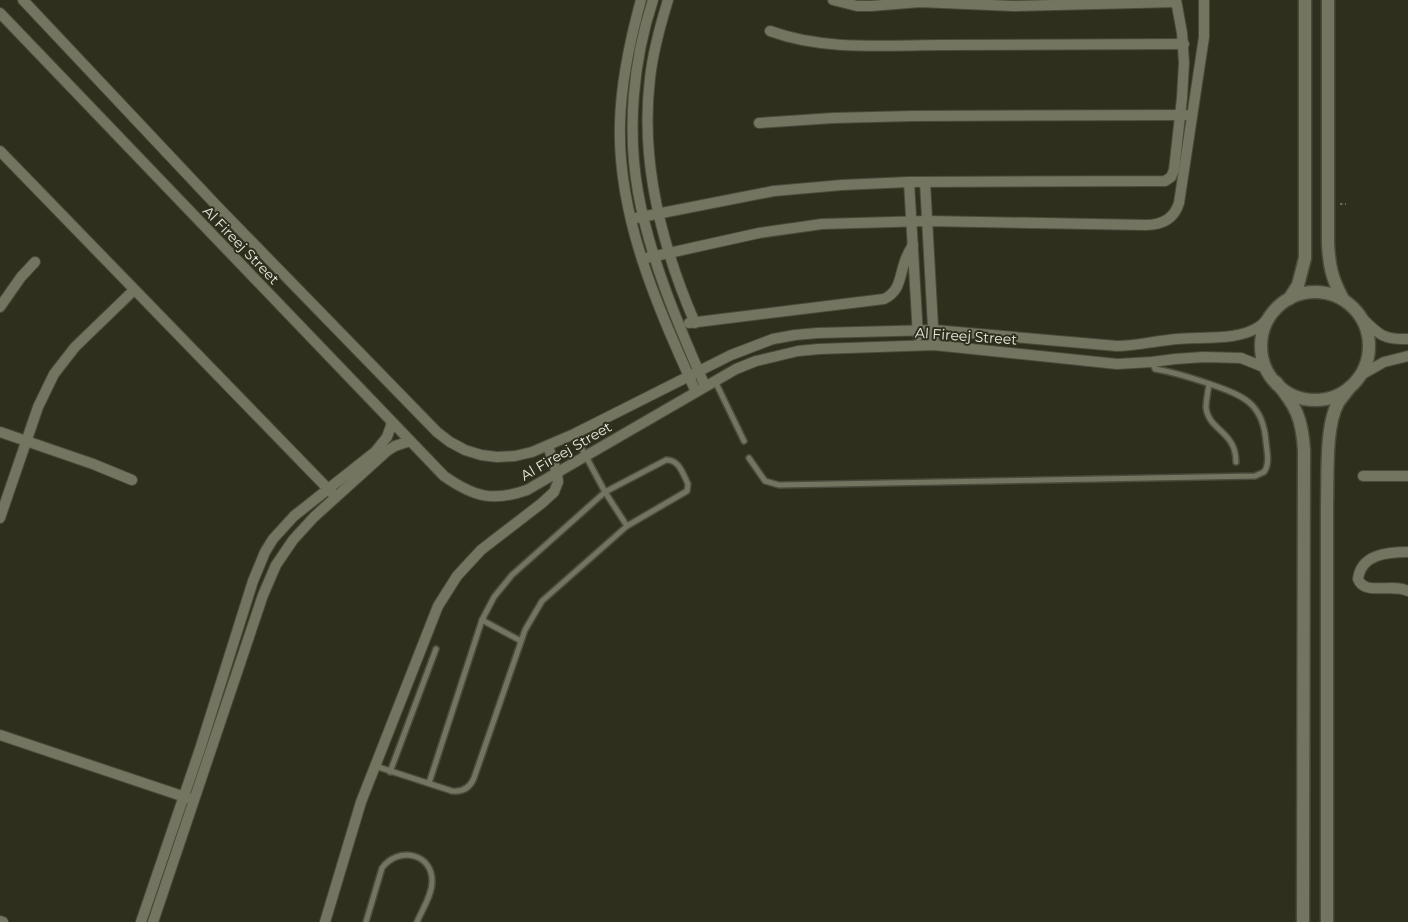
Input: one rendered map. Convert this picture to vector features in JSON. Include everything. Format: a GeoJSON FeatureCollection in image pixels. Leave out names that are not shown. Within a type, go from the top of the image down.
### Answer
{"type":"FeatureCollection","features":[{"type":"Feature","properties":{"kind":"street","name":"Al Fireej Street"},"geometry":{"type":"LineString","coordinates":[[23,0],[216,205],[437,432],[465,450],[481,455],[497,457],[515,456],[548,446],[731,355],[773,340],[818,333],[934,330],[1117,346],[1240,334],[1260,326],[1274,312]]}},
{"type":"Feature","properties":{"kind":"street"},"geometry":{"type":"LineString","coordinates":[[641,0],[632,32],[621,108],[620,140],[623,176],[631,219],[642,259],[666,326],[694,374]]}},
{"type":"Feature","properties":{"kind":"street"},"geometry":{"type":"LineString","coordinates":[[653,0],[636,75],[633,143],[638,191],[654,256],[680,324],[700,389]]}},
{"type":"Feature","properties":{"kind":"street"},"geometry":{"type":"LineString","coordinates":[[668,0],[656,44],[648,96],[650,158],[658,213],[669,253],[694,323]]}},
{"type":"Feature","properties":{"kind":"street"},"geometry":{"type":"LineString","coordinates":[[631,219],[774,191],[842,185],[909,182],[1165,182],[1171,177],[1174,170],[1184,81],[1184,44],[1176,1],[1013,6],[948,1],[857,6],[833,0]]}},
{"type":"Feature","properties":{"kind":"street"},"geometry":{"type":"LineString","coordinates":[[642,259],[759,233],[853,222],[1160,224],[1172,216],[1179,204],[1204,38],[1204,0]]}},
{"type":"Feature","properties":{"kind":"street"},"geometry":{"type":"LineString","coordinates":[[1303,922],[1303,432],[1294,405],[1266,368],[1262,354],[1262,339],[1266,325],[1274,312],[1289,299],[1298,285],[1305,258],[1304,0]]}},
{"type":"Feature","properties":{"kind":"street"},"geometry":{"type":"LineString","coordinates":[[1328,0],[1328,243],[1330,266],[1342,299]]}},
{"type":"Feature","properties":{"kind":"street","name":"Al Fireej Street"},"geometry":{"type":"LineString","coordinates":[[0,14],[444,476],[459,487],[475,494],[493,497],[510,496],[527,490],[714,381],[756,361],[776,355],[819,349],[934,345],[1117,364],[1204,357],[1240,358],[1266,368]]}},
{"type":"Feature","properties":{"kind":"street"},"geometry":{"type":"LineString","coordinates":[[770,31],[789,38],[814,42],[868,45],[1184,44]]}},
{"type":"Feature","properties":{"kind":"street"},"geometry":{"type":"LineString","coordinates":[[625,74],[636,75]]}},
{"type":"Feature","properties":{"kind":"street"},"geometry":{"type":"LineString","coordinates":[[759,123],[832,118],[913,116],[1192,115]]}},
{"type":"Feature","properties":{"kind":"street"},"geometry":{"type":"LineString","coordinates":[[0,151],[336,497]]}},
{"type":"Feature","properties":{"kind":"street"},"geometry":{"type":"LineString","coordinates":[[909,182],[918,345]]}},
{"type":"Feature","properties":{"kind":"street"},"geometry":{"type":"LineString","coordinates":[[925,182],[934,345]]}},
{"type":"Feature","properties":{"kind":"street"},"geometry":{"type":"LineString","coordinates":[[666,326],[884,299],[898,288],[904,263],[913,245]]}},
{"type":"Feature","properties":{"kind":"street"},"geometry":{"type":"LineString","coordinates":[[0,307],[21,277],[35,262]]}},
{"type":"Feature","properties":{"kind":"street"},"geometry":{"type":"LineString","coordinates":[[0,518],[38,407],[46,390],[64,360],[75,347],[134,290]]}},
{"type":"Feature","properties":{"kind":"street"},"geometry":{"type":"LineString","coordinates":[[1289,299],[1298,295],[1316,292],[1334,295],[1356,310],[1374,330],[1387,338],[1408,340]]}},
{"type":"Feature","properties":{"kind":"street"},"geometry":{"type":"LineString","coordinates":[[1361,317],[1366,328],[1369,346],[1366,364],[1361,375]]}},
{"type":"Feature","properties":{"kind":"street"},"geometry":{"type":"LineString","coordinates":[[1157,362],[1160,342]]}},
{"type":"Feature","properties":{"kind":"street"},"geometry":{"type":"LineString","coordinates":[[1117,346],[1117,364]]}},
{"type":"Feature","properties":{"kind":"street"},"geometry":{"type":"LineString","coordinates":[[1327,922],[1327,504],[1330,425],[1336,409],[1350,387],[1361,375],[1384,362],[1408,356]]}},
{"type":"Feature","properties":{"kind":"street"},"geometry":{"type":"LineString","coordinates":[[1276,382],[1292,394],[1312,400],[1332,397],[1350,387]]}},
{"type":"Feature","properties":{"kind":"street"},"geometry":{"type":"LineString","coordinates":[[141,922],[259,566],[273,539],[294,516],[375,452],[387,437],[392,423]]}},
{"type":"Feature","properties":{"kind":"street"},"geometry":{"type":"LineString","coordinates":[[0,432],[93,464],[132,480]]}},
{"type":"Feature","properties":{"kind":"street"},"geometry":{"type":"LineString","coordinates":[[153,922],[262,595],[276,565],[293,540],[336,497],[387,451],[410,441]]}},
{"type":"Feature","properties":{"kind":"street"},"geometry":{"type":"LineString","coordinates":[[325,922],[355,822],[431,622],[457,576],[481,550],[551,496],[557,488],[557,473],[548,446]]}},
{"type":"Feature","properties":{"kind":"street"},"geometry":{"type":"LineString","coordinates":[[1363,476],[1408,476]]}},
{"type":"Feature","properties":{"kind":"street"},"geometry":{"type":"LineString","coordinates":[[1408,552],[1389,552],[1377,556],[1366,563],[1358,576],[1360,584],[1365,588],[1394,587],[1408,591]]}},
{"type":"Feature","properties":{"kind":"street"},"geometry":{"type":"LineString","coordinates":[[250,591],[262,595]]}},
{"type":"Feature","properties":{"kind":"street"},"geometry":{"type":"LineString","coordinates":[[0,735],[194,800]]}},
{"type":"Feature","properties":{"kind":"street"},"geometry":{"type":"LineString","coordinates":[[164,855],[174,858]]}},
{"type":"Feature","properties":{"kind":"lane"},"geometry":{"type":"LineString","coordinates":[[749,458],[765,481],[779,486],[1254,476],[1262,474],[1268,462],[1266,433],[1260,415],[1252,404],[1242,396],[1174,372],[1155,368],[1157,362]]}},
{"type":"Feature","properties":{"kind":"lane"},"geometry":{"type":"LineString","coordinates":[[714,381],[744,441]]}},
{"type":"Feature","properties":{"kind":"lane"},"geometry":{"type":"LineString","coordinates":[[1209,384],[1206,403],[1208,415],[1214,425],[1232,442],[1236,462]]}},
{"type":"Feature","properties":{"kind":"lane"},"geometry":{"type":"LineString","coordinates":[[574,434],[605,492],[626,526]]}},
{"type":"Feature","properties":{"kind":"lane"},"geometry":{"type":"LineString","coordinates":[[375,766],[390,772],[458,792],[468,788],[472,783],[530,620],[542,601],[626,526],[687,491],[688,484],[674,461],[666,460],[605,492],[512,576],[494,596],[482,620],[429,783]]}},
{"type":"Feature","properties":{"kind":"lane"},"geometry":{"type":"LineString","coordinates":[[482,620],[521,641]]}},
{"type":"Feature","properties":{"kind":"lane"},"geometry":{"type":"LineString","coordinates":[[390,772],[436,650]]}},
{"type":"Feature","properties":{"kind":"lane"},"geometry":{"type":"LineString","coordinates":[[366,922],[382,868],[390,859],[407,854],[424,861],[432,876],[432,888],[417,922]]}}]}
